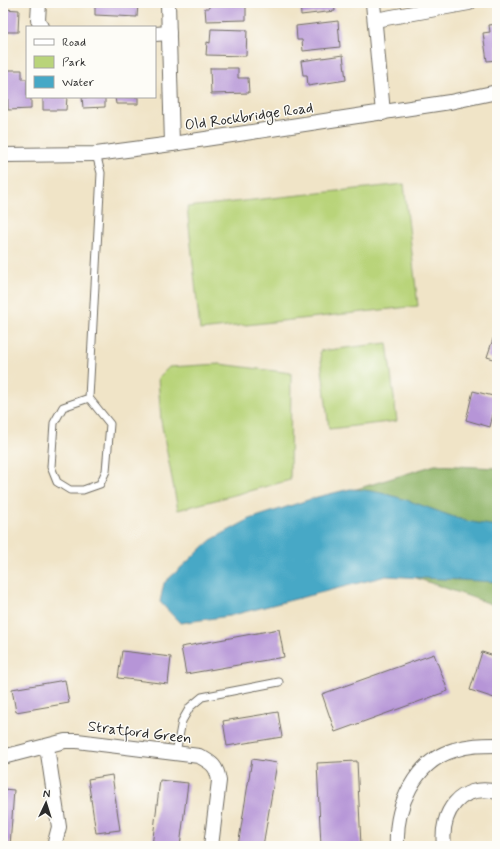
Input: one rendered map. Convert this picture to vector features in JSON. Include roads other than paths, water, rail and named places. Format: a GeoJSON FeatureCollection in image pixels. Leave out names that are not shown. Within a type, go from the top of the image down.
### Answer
{"type":"FeatureCollection","features":[{"type":"Feature","properties":{"kind":"street"},"geometry":{"type":"LineString","coordinates":[[39,3],[38,20],[41,26]]}},
{"type":"Feature","properties":{"kind":"street"},"geometry":{"type":"LineString","coordinates":[[168,3],[162,33],[172,144]]}},
{"type":"Feature","properties":{"kind":"street"},"geometry":{"type":"LineString","coordinates":[[373,3],[383,113]]}},
{"type":"Feature","properties":{"kind":"street"},"geometry":{"type":"LineString","coordinates":[[375,20],[469,3]]}},
{"type":"Feature","properties":{"kind":"street","name":"Old Rockbridge Road"},"geometry":{"type":"LineString","coordinates":[[3,155],[96,154],[383,113],[450,102],[497,92]]}},
{"type":"Feature","properties":{"kind":"street","name":"Stratford Green"},"geometry":{"type":"LineString","coordinates":[[3,757],[47,747],[65,741],[77,741],[199,756],[212,763],[217,770],[219,781],[211,846]]}},
{"type":"Feature","properties":{"kind":"street"},"geometry":{"type":"LineString","coordinates":[[397,846],[398,817],[405,794],[418,775],[436,759],[453,750],[474,745],[497,745]]}},
{"type":"Feature","properties":{"kind":"street"},"geometry":{"type":"LineString","coordinates":[[47,747],[59,827],[54,846]]}},
{"type":"Feature","properties":{"kind":"street"},"geometry":{"type":"LineString","coordinates":[[444,846],[445,821],[456,801],[469,792],[497,792]]}},
{"type":"Feature","properties":{"kind":"lane"},"geometry":{"type":"LineString","coordinates":[[89,398],[63,407],[54,423],[51,467],[57,482],[70,490],[83,490],[100,484],[106,471],[110,424],[89,398],[100,187],[100,173],[96,154]]}},
{"type":"Feature","properties":{"kind":"lane"},"geometry":{"type":"LineString","coordinates":[[176,753],[182,721],[190,707],[202,697],[279,682]]}},
{"type":"Feature","properties":{"kind":"water"},"geometry":{"type":"Polygon","coordinates":[[[350,489],[365,490],[394,496],[463,520],[497,526],[497,582],[386,576],[229,616],[180,623],[160,602],[164,583],[211,540],[250,519],[317,497],[350,489]]]}}]}
